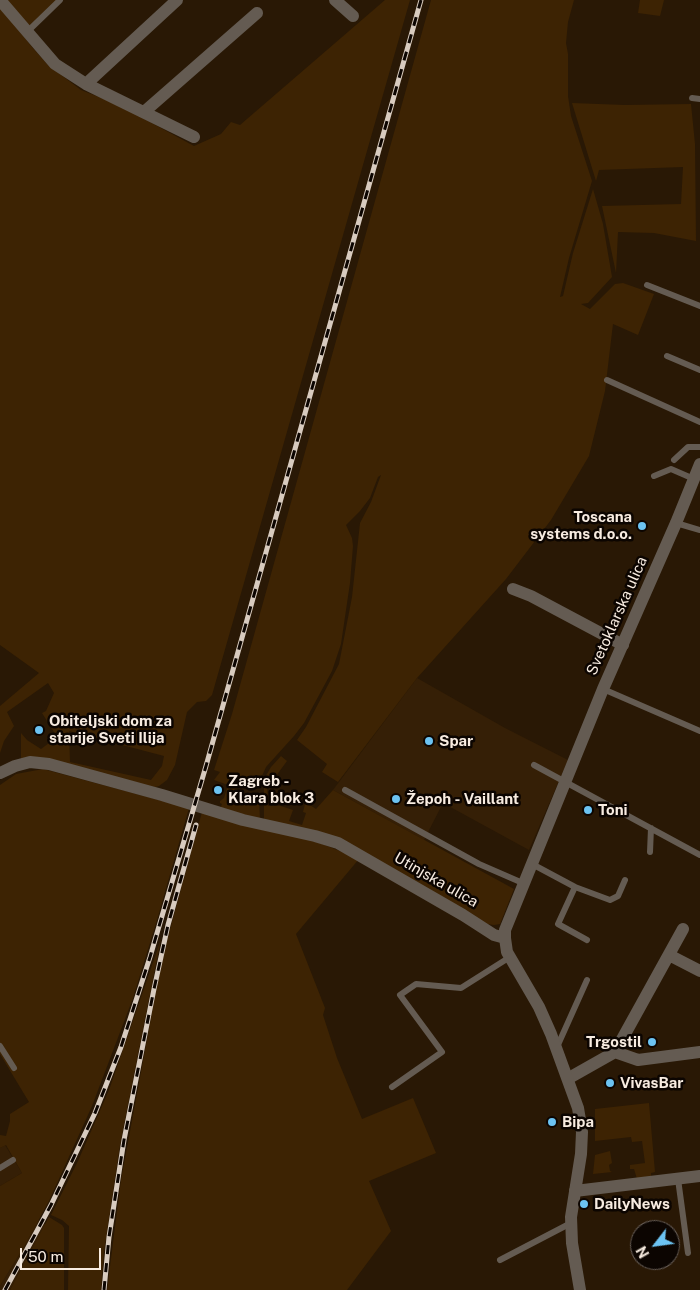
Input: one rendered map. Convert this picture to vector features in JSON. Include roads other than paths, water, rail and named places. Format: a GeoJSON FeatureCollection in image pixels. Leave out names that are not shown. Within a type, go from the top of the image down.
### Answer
{"type":"FeatureCollection","features":[{"type":"Feature","properties":{"kind":"street"},"geometry":{"type":"LineString","coordinates":[[0,0],[56,64],[86,84],[194,137]]}},
{"type":"Feature","properties":{"kind":"street"},"geometry":{"type":"LineString","coordinates":[[86,84],[177,0]]}},
{"type":"Feature","properties":{"kind":"street"},"geometry":{"type":"LineString","coordinates":[[335,0],[353,16]]}},
{"type":"Feature","properties":{"kind":"street"},"geometry":{"type":"LineString","coordinates":[[144,112],[257,12]]}},
{"type":"Feature","properties":{"kind":"street","name":"Svetoklarska ulica"},"geometry":{"type":"LineString","coordinates":[[505,938],[508,923],[603,690],[700,464]]}},
{"type":"Feature","properties":{"kind":"street"},"geometry":{"type":"LineString","coordinates":[[513,589],[531,596],[623,645]]}},
{"type":"Feature","properties":{"kind":"street","name":"Utinjska ulica"},"geometry":{"type":"LineString","coordinates":[[0,773],[30,762],[49,764],[201,806],[243,820],[338,843],[494,935],[505,938]]}},
{"type":"Feature","properties":{"kind":"street"},"geometry":{"type":"LineString","coordinates":[[569,1078],[615,1052],[683,929]]}},
{"type":"Feature","properties":{"kind":"street"},"geometry":{"type":"LineString","coordinates":[[505,938],[510,957],[539,1007],[569,1078],[578,1108],[582,1132],[572,1223],[572,1243],[580,1290]]}},
{"type":"Feature","properties":{"kind":"street"},"geometry":{"type":"LineString","coordinates":[[669,955],[700,971]]}},
{"type":"Feature","properties":{"kind":"street"},"geometry":{"type":"LineString","coordinates":[[615,1052],[638,1060],[700,1052]]}},
{"type":"Feature","properties":{"kind":"street"},"geometry":{"type":"LineString","coordinates":[[575,1192],[700,1176]]}},
{"type":"Feature","properties":{"kind":"lane"},"geometry":{"type":"LineString","coordinates":[[27,32],[60,0]]}},
{"type":"Feature","properties":{"kind":"lane"},"geometry":{"type":"LineString","coordinates":[[692,98],[700,99]]}},
{"type":"Feature","properties":{"kind":"lane"},"geometry":{"type":"LineString","coordinates":[[647,285],[700,306]]}},
{"type":"Feature","properties":{"kind":"lane"},"geometry":{"type":"LineString","coordinates":[[667,356],[700,370]]}},
{"type":"Feature","properties":{"kind":"lane"},"geometry":{"type":"LineString","coordinates":[[607,380],[700,422]]}},
{"type":"Feature","properties":{"kind":"lane"},"geometry":{"type":"LineString","coordinates":[[674,460],[688,447],[700,447]]}},
{"type":"Feature","properties":{"kind":"lane"},"geometry":{"type":"LineString","coordinates":[[654,476],[671,469],[694,479]]}},
{"type":"Feature","properties":{"kind":"lane"},"geometry":{"type":"LineString","coordinates":[[676,523],[700,530]]}},
{"type":"Feature","properties":{"kind":"lane"},"geometry":{"type":"LineString","coordinates":[[603,690],[700,732]]}},
{"type":"Feature","properties":{"kind":"lane"},"geometry":{"type":"LineString","coordinates":[[534,765],[700,855]]}},
{"type":"Feature","properties":{"kind":"lane"},"geometry":{"type":"LineString","coordinates":[[345,790],[479,864],[525,884]]}},
{"type":"Feature","properties":{"kind":"lane"},"geometry":{"type":"LineString","coordinates":[[650,852],[652,828]]}},
{"type":"Feature","properties":{"kind":"lane"},"geometry":{"type":"LineString","coordinates":[[532,864],[575,886],[610,900],[618,896],[625,880]]}},
{"type":"Feature","properties":{"kind":"lane"},"geometry":{"type":"LineString","coordinates":[[575,886],[558,924],[588,940]]}},
{"type":"Feature","properties":{"kind":"lane"},"geometry":{"type":"LineString","coordinates":[[392,1086],[442,1052],[400,995],[416,984],[461,988],[510,957]]}},
{"type":"Feature","properties":{"kind":"lane"},"geometry":{"type":"LineString","coordinates":[[556,1047],[587,980]]}},
{"type":"Feature","properties":{"kind":"lane"},"geometry":{"type":"LineString","coordinates":[[0,1046],[14,1068]]}},
{"type":"Feature","properties":{"kind":"lane"},"geometry":{"type":"LineString","coordinates":[[0,1168],[13,1160]]}},
{"type":"Feature","properties":{"kind":"lane"},"geometry":{"type":"LineString","coordinates":[[678,1179],[688,1253]]}},
{"type":"Feature","properties":{"kind":"lane"},"geometry":{"type":"LineString","coordinates":[[500,1260],[572,1223]]}},
{"type":"Feature","properties":{"kind":"railway"},"geometry":{"type":"LineString","coordinates":[[5,1290],[51,1205],[95,1113],[121,1047],[150,957],[206,766],[421,0]]}},
{"type":"Feature","properties":{"kind":"railway"},"geometry":{"type":"LineString","coordinates":[[104,1290],[109,1237],[124,1140],[168,925],[196,825]]}},
{"type":"Feature","properties":{"kind":"place","name":"Toscana systems d.o.o."},"geometry":{"type":"Point","coordinates":[642,526]}},
{"type":"Feature","properties":{"kind":"place","name":"Obiteljski dom za starije Sveti Ilija"},"geometry":{"type":"Point","coordinates":[39,730]}},
{"type":"Feature","properties":{"kind":"place","name":"Spar"},"geometry":{"type":"Point","coordinates":[429,741]}},
{"type":"Feature","properties":{"kind":"place","name":"Zagreb - Klara blok 3"},"geometry":{"type":"Point","coordinates":[218,790]}},
{"type":"Feature","properties":{"kind":"place","name":"Žepoh - Vaillant"},"geometry":{"type":"Point","coordinates":[396,799]}},
{"type":"Feature","properties":{"kind":"place","name":"Toni"},"geometry":{"type":"Point","coordinates":[588,810]}},
{"type":"Feature","properties":{"kind":"place","name":"Trgostil"},"geometry":{"type":"Point","coordinates":[652,1042]}},
{"type":"Feature","properties":{"kind":"place","name":"VivasBar"},"geometry":{"type":"Point","coordinates":[610,1083]}},
{"type":"Feature","properties":{"kind":"place","name":"Bipa"},"geometry":{"type":"Point","coordinates":[552,1122]}},
{"type":"Feature","properties":{"kind":"place","name":"DailyNews"},"geometry":{"type":"Point","coordinates":[584,1204]}}]}
